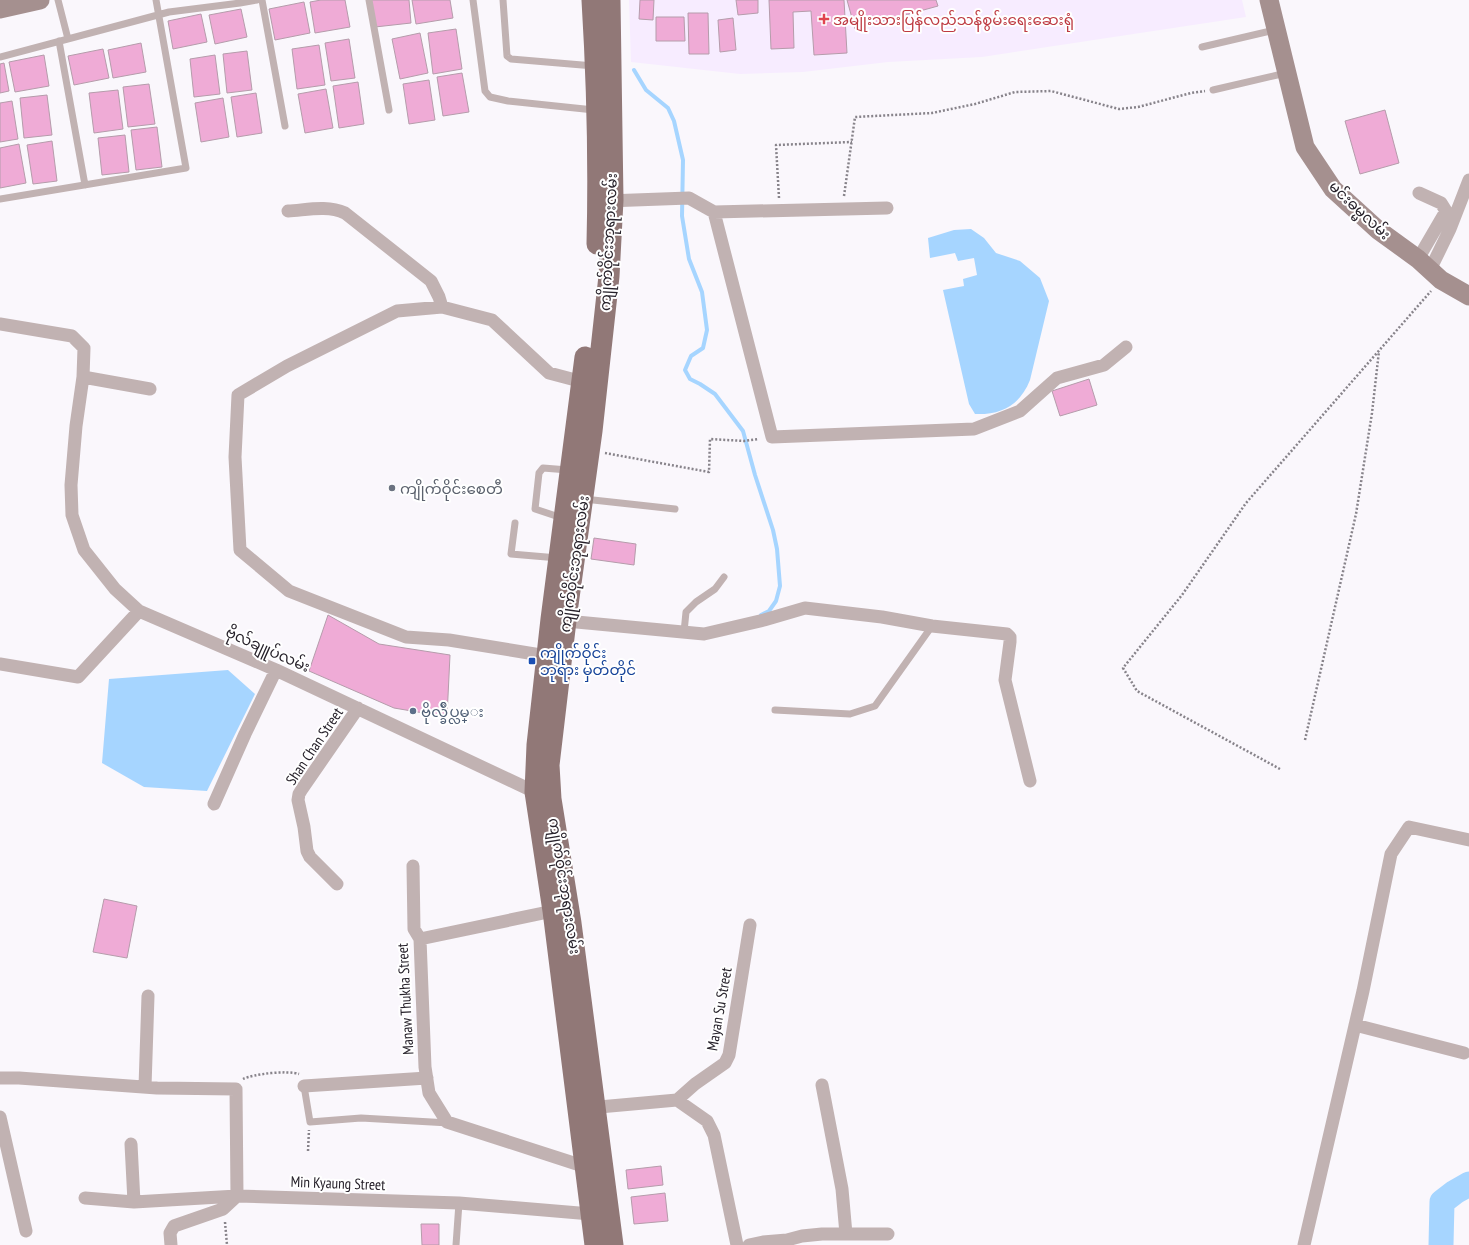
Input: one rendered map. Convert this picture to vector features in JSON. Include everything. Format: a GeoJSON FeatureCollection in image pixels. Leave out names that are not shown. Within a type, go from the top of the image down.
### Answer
{"type":"FeatureCollection","features":[{"type":"Feature","properties":{"kind":"main road"},"geometry":{"type":"LineString","coordinates":[[0,9],[40,0]]}},
{"type":"Feature","properties":{"kind":"main road","name":"ကျိုက်ဝိုင်းဘုရားလမ်း"},"geometry":{"type":"LineString","coordinates":[[592,0],[596,66],[596,110],[606,201],[597,257],[583,382],[571,470],[575,498],[566,620],[549,766],[561,909],[600,1214],[595,1245]]}},
{"type":"Feature","properties":{"kind":"main road","name":"ကျိုက်ဝိုင်းဘုရားလမ်း"},"geometry":{"type":"LineString","coordinates":[[561,909],[535,792],[536,745],[564,519],[575,498],[589,450],[609,276],[606,201],[610,0]]}},
{"type":"Feature","properties":{"kind":"main road","name":"မင်းဓမ္မလမ်း"},"geometry":{"type":"LineString","coordinates":[[1269,0],[1275,30],[1305,147],[1333,189],[1378,230],[1430,270],[1467,291]]}},
{"type":"Feature","properties":{"kind":"main road","name":"ကျိုက်ဝိုင်းဘုရားလမ်း"},"geometry":{"type":"LineString","coordinates":[[587,1108],[586,1167],[600,1214],[614,1245]]}},
{"type":"Feature","properties":{"kind":"street"},"geometry":{"type":"LineString","coordinates":[[1430,270],[1450,229],[1469,180]]}},
{"type":"Feature","properties":{"kind":"street"},"geometry":{"type":"LineString","coordinates":[[1419,193],[1441,203],[1446,211],[1430,270]]}},
{"type":"Feature","properties":{"kind":"street"},"geometry":{"type":"LineString","coordinates":[[606,201],[689,198],[714,212],[887,208]]}},
{"type":"Feature","properties":{"kind":"street"},"geometry":{"type":"LineString","coordinates":[[288,211],[327,208],[336,209],[345,213],[431,281],[440,297],[442,307]]}},
{"type":"Feature","properties":{"kind":"street"},"geometry":{"type":"LineString","coordinates":[[714,212],[772,437],[974,429],[1020,411],[1057,378],[1104,365],[1126,347]]}},
{"type":"Feature","properties":{"kind":"street"},"geometry":{"type":"LineString","coordinates":[[547,656],[449,640],[406,637],[289,591],[240,550],[235,457],[238,395],[287,366],[397,311],[442,307],[492,320],[549,373],[583,382]]}},
{"type":"Feature","properties":{"kind":"street","name":"ဗိုလ်ချူပ်လမ်း"},"geometry":{"type":"LineString","coordinates":[[0,324],[72,336],[84,348],[83,377],[76,426],[71,485],[72,515],[84,550],[115,589],[139,611],[276,670],[535,792]]}},
{"type":"Feature","properties":{"kind":"street"},"geometry":{"type":"LineString","coordinates":[[83,377],[150,389]]}},
{"type":"Feature","properties":{"kind":"street"},"geometry":{"type":"LineString","coordinates":[[566,620],[704,634],[764,620],[805,608],[932,626],[1007,634],[1009,635],[1010,642],[1005,680],[1030,782]]}},
{"type":"Feature","properties":{"kind":"street"},"geometry":{"type":"LineString","coordinates":[[0,664],[78,677],[139,611]]}},
{"type":"Feature","properties":{"kind":"street"},"geometry":{"type":"LineString","coordinates":[[214,804],[276,670]]}},
{"type":"Feature","properties":{"kind":"street","name":"Shan Chan Street"},"geometry":{"type":"LineString","coordinates":[[337,884],[310,857],[307,851],[304,826],[298,800],[302,789],[358,708]]}},
{"type":"Feature","properties":{"kind":"street"},"geometry":{"type":"LineString","coordinates":[[1304,1245],[1356,1025],[1391,854],[1409,827],[1469,840]]}},
{"type":"Feature","properties":{"kind":"street","name":"Manaw Thukha Street"},"geometry":{"type":"LineString","coordinates":[[413,866],[414,929],[420,939],[425,1067],[430,1093],[449,1123]]}},
{"type":"Feature","properties":{"kind":"street"},"geometry":{"type":"LineString","coordinates":[[420,939],[561,909]]}},
{"type":"Feature","properties":{"kind":"street","name":"Mayan Su Street"},"geometry":{"type":"LineString","coordinates":[[677,1100],[695,1084],[725,1063],[729,1055],[750,925]]}},
{"type":"Feature","properties":{"kind":"street"},"geometry":{"type":"LineString","coordinates":[[145,1087],[148,996]]}},
{"type":"Feature","properties":{"kind":"street"},"geometry":{"type":"LineString","coordinates":[[1356,1025],[1464,1053]]}},
{"type":"Feature","properties":{"kind":"street"},"geometry":{"type":"LineString","coordinates":[[0,1078],[145,1087],[236,1090],[237,1196],[224,1209],[174,1226],[170,1233],[171,1245]]}},
{"type":"Feature","properties":{"kind":"street"},"geometry":{"type":"LineString","coordinates":[[304,1086],[427,1078]]}},
{"type":"Feature","properties":{"kind":"street"},"geometry":{"type":"LineString","coordinates":[[822,1085],[842,1189],[846,1234]]}},
{"type":"Feature","properties":{"kind":"street"},"geometry":{"type":"LineString","coordinates":[[587,1108],[677,1100],[707,1121],[714,1135],[738,1245]]}},
{"type":"Feature","properties":{"kind":"street"},"geometry":{"type":"LineString","coordinates":[[0,1117],[26,1231]]}},
{"type":"Feature","properties":{"kind":"street"},"geometry":{"type":"LineString","coordinates":[[449,1123],[586,1167]]}},
{"type":"Feature","properties":{"kind":"street"},"geometry":{"type":"LineString","coordinates":[[131,1144],[134,1202]]}},
{"type":"Feature","properties":{"kind":"street","name":"Min Kyaung Street"},"geometry":{"type":"LineString","coordinates":[[85,1198],[134,1202],[237,1196],[459,1203],[600,1214]]}},
{"type":"Feature","properties":{"kind":"street"},"geometry":{"type":"LineString","coordinates":[[748,1245],[787,1240],[802,1236],[888,1234]]}},
{"type":"Feature","properties":{"kind":"lane"},"geometry":{"type":"LineString","coordinates":[[58,0],[68,39]]}},
{"type":"Feature","properties":{"kind":"lane"},"geometry":{"type":"LineString","coordinates":[[0,199],[186,168],[156,0]]}},
{"type":"Feature","properties":{"kind":"lane"},"geometry":{"type":"LineString","coordinates":[[0,57],[169,12],[257,0]]}},
{"type":"Feature","properties":{"kind":"lane"},"geometry":{"type":"LineString","coordinates":[[262,0],[285,126]]}},
{"type":"Feature","properties":{"kind":"lane"},"geometry":{"type":"LineString","coordinates":[[368,0],[389,110]]}},
{"type":"Feature","properties":{"kind":"lane"},"geometry":{"type":"LineString","coordinates":[[473,0],[485,91],[490,97],[508,101],[596,110]]}},
{"type":"Feature","properties":{"kind":"lane"},"geometry":{"type":"LineString","coordinates":[[503,0],[507,56],[511,59],[596,66]]}},
{"type":"Feature","properties":{"kind":"lane"},"geometry":{"type":"LineString","coordinates":[[1202,47],[1275,30]]}},
{"type":"Feature","properties":{"kind":"lane"},"geometry":{"type":"LineString","coordinates":[[59,41],[85,185]]}},
{"type":"Feature","properties":{"kind":"lane"},"geometry":{"type":"LineString","coordinates":[[1213,90],[1287,73]]}},
{"type":"Feature","properties":{"kind":"lane"},"geometry":{"type":"LineString","coordinates":[[564,519],[535,509],[540,474],[543,468],[571,470]]}},
{"type":"Feature","properties":{"kind":"lane"},"geometry":{"type":"LineString","coordinates":[[575,498],[675,509]]}},
{"type":"Feature","properties":{"kind":"lane"},"geometry":{"type":"LineString","coordinates":[[515,523],[511,554],[559,558]]}},
{"type":"Feature","properties":{"kind":"lane"},"geometry":{"type":"LineString","coordinates":[[684,632],[686,612],[696,602],[716,589],[724,577]]}},
{"type":"Feature","properties":{"kind":"lane"},"geometry":{"type":"LineString","coordinates":[[775,710],[850,714],[875,706],[932,626]]}},
{"type":"Feature","properties":{"kind":"lane"},"geometry":{"type":"LineString","coordinates":[[304,1086],[310,1122],[361,1118],[449,1123]]}},
{"type":"Feature","properties":{"kind":"lane"},"geometry":{"type":"LineString","coordinates":[[456,1245],[459,1203]]}},
{"type":"Feature","properties":{"kind":"path"},"geometry":{"type":"LineString","coordinates":[[843,209],[855,117],[932,113],[975,104],[1015,92],[1051,91],[1119,109],[1191,93],[1213,90]]}},
{"type":"Feature","properties":{"kind":"path"},"geometry":{"type":"LineString","coordinates":[[779,211],[776,145],[852,142]]}},
{"type":"Feature","properties":{"kind":"path"},"geometry":{"type":"LineString","coordinates":[[1280,769],[1137,691],[1123,668],[1182,595],[1246,503],[1378,351],[1430,270]]}},
{"type":"Feature","properties":{"kind":"path"},"geometry":{"type":"LineString","coordinates":[[1305,740],[1356,514],[1372,413],[1378,351]]}},
{"type":"Feature","properties":{"kind":"path"},"geometry":{"type":"LineString","coordinates":[[589,450],[709,472],[710,439],[744,441],[772,437]]}},
{"type":"Feature","properties":{"kind":"path"},"geometry":{"type":"LineString","coordinates":[[236,1090],[239,1083],[251,1076],[289,1072],[300,1074],[304,1086]]}},
{"type":"Feature","properties":{"kind":"path"},"geometry":{"type":"LineString","coordinates":[[308,1151],[310,1122]]}},
{"type":"Feature","properties":{"kind":"path"},"geometry":{"type":"LineString","coordinates":[[224,1209],[227,1245]]}},
{"type":"Feature","properties":{"kind":"shaded area"},"geometry":{"type":"Polygon","coordinates":[[[629,0],[1242,0],[1246,17],[982,57],[888,62],[803,72],[740,74],[631,62],[629,0]]]}},
{"type":"Feature","properties":{"kind":"water"},"geometry":{"type":"Polygon","coordinates":[[[971,229],[984,238],[996,253],[1020,261],[1040,278],[1049,301],[1030,380],[1026,389],[1009,407],[994,413],[985,414],[975,414],[969,404],[943,290],[964,286],[963,279],[977,275],[974,258],[958,261],[955,253],[930,258],[928,238],[954,230],[971,229]]]}},
{"type":"Feature","properties":{"kind":"water"},"geometry":{"type":"Polygon","coordinates":[[[228,670],[255,694],[207,791],[144,787],[102,763],[109,679],[228,670]]]}},
{"type":"Feature","properties":{"kind":"building"},"geometry":{"type":"Polygon","coordinates":[[[321,0],[345,0],[350,27],[315,33],[310,2],[321,0]]]}},
{"type":"Feature","properties":{"kind":"building"},"geometry":{"type":"Polygon","coordinates":[[[371,0],[409,0],[411,23],[375,27],[371,0]]]}},
{"type":"Feature","properties":{"kind":"building"},"geometry":{"type":"Polygon","coordinates":[[[412,0],[450,0],[453,18],[416,24],[412,0]]]}},
{"type":"Feature","properties":{"kind":"building"},"geometry":{"type":"Polygon","coordinates":[[[640,0],[654,0],[653,20],[639,19],[640,0]]]}},
{"type":"Feature","properties":{"kind":"building"},"geometry":{"type":"Polygon","coordinates":[[[736,0],[758,0],[758,13],[738,15],[736,0]]]}},
{"type":"Feature","properties":{"kind":"building"},"geometry":{"type":"Polygon","coordinates":[[[769,0],[844,0],[847,53],[814,55],[811,11],[793,12],[794,48],[771,49],[769,0]]]}},
{"type":"Feature","properties":{"kind":"building"},"geometry":{"type":"Polygon","coordinates":[[[847,0],[936,0],[938,6],[855,29],[847,0]]]}},
{"type":"Feature","properties":{"kind":"building"},"geometry":{"type":"Polygon","coordinates":[[[304,2],[310,33],[275,40],[269,9],[304,2]]]}},
{"type":"Feature","properties":{"kind":"building"},"geometry":{"type":"Polygon","coordinates":[[[241,9],[247,37],[215,44],[209,15],[241,9]]]}},
{"type":"Feature","properties":{"kind":"building"},"geometry":{"type":"Polygon","coordinates":[[[688,13],[708,13],[709,54],[689,54],[688,13]]]}},
{"type":"Feature","properties":{"kind":"building"},"geometry":{"type":"Polygon","coordinates":[[[201,14],[207,42],[173,49],[168,21],[201,14]]]}},
{"type":"Feature","properties":{"kind":"building"},"geometry":{"type":"Polygon","coordinates":[[[656,17],[684,17],[685,41],[656,41],[656,17]]]}},
{"type":"Feature","properties":{"kind":"building"},"geometry":{"type":"Polygon","coordinates":[[[733,18],[736,50],[720,52],[718,20],[733,18]]]}},
{"type":"Feature","properties":{"kind":"building"},"geometry":{"type":"Polygon","coordinates":[[[456,29],[462,69],[433,74],[428,33],[456,29]]]}},
{"type":"Feature","properties":{"kind":"building"},"geometry":{"type":"Polygon","coordinates":[[[420,33],[428,73],[400,79],[392,39],[420,33]]]}},
{"type":"Feature","properties":{"kind":"building"},"geometry":{"type":"Polygon","coordinates":[[[349,39],[355,78],[331,81],[325,43],[349,39]]]}},
{"type":"Feature","properties":{"kind":"building"},"geometry":{"type":"Polygon","coordinates":[[[141,43],[146,72],[113,78],[108,50],[141,43]]]}},
{"type":"Feature","properties":{"kind":"building"},"geometry":{"type":"Polygon","coordinates":[[[319,45],[325,85],[297,89],[292,49],[319,45]]]}},
{"type":"Feature","properties":{"kind":"building"},"geometry":{"type":"Polygon","coordinates":[[[103,49],[109,78],[74,85],[68,56],[103,49]]]}},
{"type":"Feature","properties":{"kind":"building"},"geometry":{"type":"Polygon","coordinates":[[[247,51],[252,90],[227,93],[223,54],[247,51]]]}},
{"type":"Feature","properties":{"kind":"building"},"geometry":{"type":"Polygon","coordinates":[[[44,55],[49,86],[15,92],[9,62],[44,55]]]}},
{"type":"Feature","properties":{"kind":"building"},"geometry":{"type":"Polygon","coordinates":[[[215,55],[220,94],[194,97],[190,59],[215,55]]]}},
{"type":"Feature","properties":{"kind":"building"},"geometry":{"type":"Polygon","coordinates":[[[4,63],[9,91],[0,93],[0,64],[4,63]]]}},
{"type":"Feature","properties":{"kind":"building"},"geometry":{"type":"Polygon","coordinates":[[[462,73],[469,112],[443,116],[437,77],[462,73]]]}},
{"type":"Feature","properties":{"kind":"building"},"geometry":{"type":"Polygon","coordinates":[[[429,80],[435,120],[409,124],[403,84],[429,80]]]}},
{"type":"Feature","properties":{"kind":"building"},"geometry":{"type":"Polygon","coordinates":[[[358,82],[364,124],[339,128],[333,86],[358,82]]]}},
{"type":"Feature","properties":{"kind":"building"},"geometry":{"type":"Polygon","coordinates":[[[149,84],[155,124],[128,127],[123,87],[149,84]]]}},
{"type":"Feature","properties":{"kind":"building"},"geometry":{"type":"Polygon","coordinates":[[[326,89],[333,128],[305,133],[298,94],[326,89]]]}},
{"type":"Feature","properties":{"kind":"building"},"geometry":{"type":"Polygon","coordinates":[[[118,90],[123,129],[94,133],[89,93],[118,90]]]}},
{"type":"Feature","properties":{"kind":"building"},"geometry":{"type":"Polygon","coordinates":[[[256,93],[262,133],[237,137],[231,97],[256,93]]]}},
{"type":"Feature","properties":{"kind":"building"},"geometry":{"type":"Polygon","coordinates":[[[47,95],[52,135],[24,138],[20,98],[47,95]]]}},
{"type":"Feature","properties":{"kind":"building"},"geometry":{"type":"Polygon","coordinates":[[[223,98],[229,137],[201,142],[195,103],[223,98]]]}},
{"type":"Feature","properties":{"kind":"building"},"geometry":{"type":"Polygon","coordinates":[[[12,101],[18,139],[0,142],[0,103],[12,101]]]}},
{"type":"Feature","properties":{"kind":"building"},"geometry":{"type":"Polygon","coordinates":[[[1385,110],[1399,163],[1360,174],[1345,121],[1385,110]]]}},
{"type":"Feature","properties":{"kind":"building"},"geometry":{"type":"Polygon","coordinates":[[[157,127],[162,167],[136,170],[131,130],[157,127]]]}},
{"type":"Feature","properties":{"kind":"building"},"geometry":{"type":"Polygon","coordinates":[[[125,135],[129,172],[102,175],[98,138],[125,135]]]}},
{"type":"Feature","properties":{"kind":"building"},"geometry":{"type":"Polygon","coordinates":[[[52,141],[57,181],[33,184],[27,145],[52,141]]]}},
{"type":"Feature","properties":{"kind":"building"},"geometry":{"type":"Polygon","coordinates":[[[19,144],[26,183],[0,188],[0,148],[19,144]]]}},
{"type":"Feature","properties":{"kind":"building"},"geometry":{"type":"Polygon","coordinates":[[[1089,379],[1097,405],[1060,416],[1052,391],[1089,379]]]}},
{"type":"Feature","properties":{"kind":"building"},"geometry":{"type":"Polygon","coordinates":[[[594,538],[636,544],[634,565],[591,559],[594,538]]]}},
{"type":"Feature","properties":{"kind":"building"},"geometry":{"type":"Polygon","coordinates":[[[328,615],[379,644],[450,655],[447,717],[394,708],[309,671],[328,615]]]}},
{"type":"Feature","properties":{"kind":"building"},"geometry":{"type":"Polygon","coordinates":[[[104,899],[137,906],[127,958],[93,952],[104,899]]]}},
{"type":"Feature","properties":{"kind":"building"},"geometry":{"type":"Polygon","coordinates":[[[661,1166],[663,1185],[628,1189],[626,1170],[661,1166]]]}},
{"type":"Feature","properties":{"kind":"building"},"geometry":{"type":"Polygon","coordinates":[[[665,1193],[668,1221],[634,1224],[631,1197],[665,1193]]]}},
{"type":"Feature","properties":{"kind":"building"},"geometry":{"type":"Polygon","coordinates":[[[421,1224],[439,1224],[439,1245],[422,1245],[421,1224]]]}},
{"type":"Feature","properties":{"kind":"waterway"},"geometry":{"type":"LineString","coordinates":[[634,70],[646,90],[668,108],[674,121],[683,160],[682,216],[689,259],[702,292],[707,330],[703,348],[691,356],[685,370],[690,379],[715,394],[743,431],[755,475],[773,530],[777,549],[780,586],[776,601],[769,611],[761,615]]}},
{"type":"Feature","properties":{"kind":"waterway"},"geometry":{"type":"LineString","coordinates":[[1441,1245],[1442,1202],[1469,1184]]}},
{"type":"Feature","properties":{"kind":"place","name":"အမျိုးသားပြန်လည်သန်စွမ်းရေးဆေးရုံ"},"geometry":{"type":"Point","coordinates":[824,19]}},
{"type":"Feature","properties":{"kind":"place","name":"ကျိုက်ဝိုင်းစေတီ"},"geometry":{"type":"Point","coordinates":[392,488]}},
{"type":"Feature","properties":{"kind":"place","name":"ကျိုက်ဝိုင်း ဘုရား မှတ်တိုင်"},"geometry":{"type":"Point","coordinates":[532,661]}},
{"type":"Feature","properties":{"kind":"place","name":"ဗိုလ္ခ်ဳပ္လမ္း"},"geometry":{"type":"Point","coordinates":[413,711]}}]}
